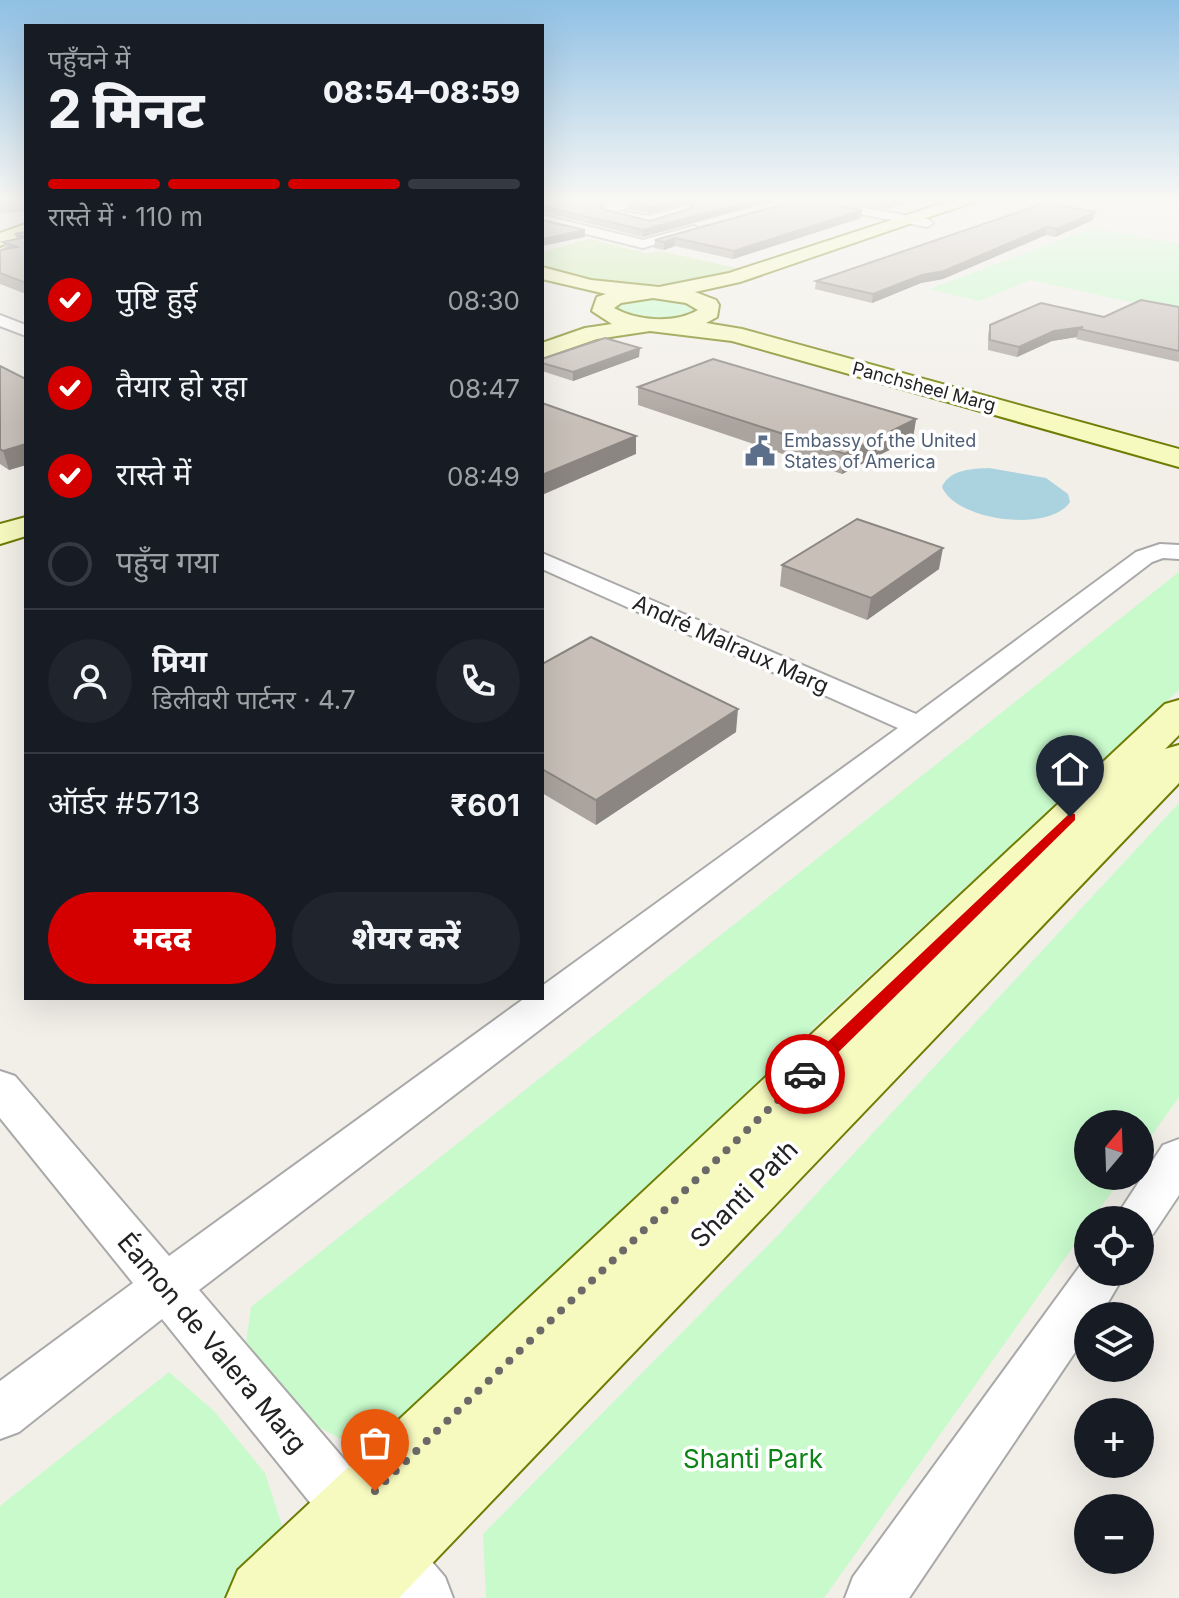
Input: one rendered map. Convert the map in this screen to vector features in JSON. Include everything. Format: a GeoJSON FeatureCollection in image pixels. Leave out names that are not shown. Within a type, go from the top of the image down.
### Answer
{"type":"FeatureCollection","features":[{"type":"Feature","properties":{"kind":"main road"},"geometry":{"type":"LineString","coordinates":[[552,276],[590,286],[691,297],[708,306],[712,315],[741,327],[1179,447]]}},
{"type":"Feature","properties":{"kind":"main road"},"geometry":{"type":"LineString","coordinates":[[544,341],[571,332],[604,306],[624,295],[658,292],[740,276]]}},
{"type":"Feature","properties":{"kind":"main road"},"geometry":{"type":"LineString","coordinates":[[544,350],[593,333],[695,320],[704,316],[708,306],[723,292],[763,276]]}},
{"type":"Feature","properties":{"kind":"main road"},"geometry":{"type":"LineString","coordinates":[[544,280],[585,290],[604,306]]}},
{"type":"Feature","properties":{"kind":"main road","name":"Panchsheel Marg"},"geometry":{"type":"LineString","coordinates":[[604,306],[622,321],[734,334],[1179,458]]}},
{"type":"Feature","properties":{"kind":"main road"},"geometry":{"type":"LineString","coordinates":[[0,521],[24,513]]}},
{"type":"Feature","properties":{"kind":"main road"},"geometry":{"type":"LineString","coordinates":[[0,534],[24,527]]}},
{"type":"Feature","properties":{"kind":"main road","name":"Shanti Path"},"geometry":{"type":"LineString","coordinates":[[343,1598],[369,1533],[1179,712]]}},
{"type":"Feature","properties":{"kind":"main road","name":"Shanti Path"},"geometry":{"type":"LineString","coordinates":[[266,1598],[369,1533],[1179,758]]}},
{"type":"Feature","properties":{"kind":"street"},"geometry":{"type":"LineString","coordinates":[[0,320],[24,330]]}},
{"type":"Feature","properties":{"kind":"street"},"geometry":{"type":"LineString","coordinates":[[0,1413],[165,1286],[920,727],[1144,557],[1160,551],[1179,552]]}},
{"type":"Feature","properties":{"kind":"street","name":"André Malraux Marg"},"geometry":{"type":"LineString","coordinates":[[544,561],[920,727]]}},
{"type":"Feature","properties":{"kind":"street","name":"Éamon de Valera Marg"},"geometry":{"type":"LineString","coordinates":[[0,1088],[424,1598]]}},
{"type":"Feature","properties":{"kind":"street"},"geometry":{"type":"LineString","coordinates":[[1146,1206],[1179,1158]]}},
{"type":"Feature","properties":{"kind":"street"},"geometry":{"type":"LineString","coordinates":[[874,1598],[1092,1286]]}},
{"type":"Feature","properties":{"kind":"green space"},"geometry":{"type":"Polygon","coordinates":[[[581,276],[720,276],[685,283],[623,286],[581,276]]]}},
{"type":"Feature","properties":{"kind":"green space"},"geometry":{"type":"Polygon","coordinates":[[[965,276],[1179,276],[1179,313],[1031,280],[979,301],[929,289],[965,276]]]}},
{"type":"Feature","properties":{"kind":"green space"},"geometry":{"type":"Polygon","coordinates":[[[643,297],[685,300],[697,309],[670,321],[619,312],[617,307],[621,302],[643,297]]]}},
{"type":"Feature","properties":{"kind":"green space"},"geometry":{"type":"Polygon","coordinates":[[[1179,572],[1179,690],[824,1018],[394,1447],[353,1446],[319,1427],[246,1343],[251,1307],[1179,572]]]}},
{"type":"Feature","properties":{"kind":"green space","name":"Shanti Park"},"geometry":{"type":"Polygon","coordinates":[[[1179,803],[1179,1097],[1154,1132],[1154,1110],[1074,1110],[1074,1190],[1113,1190],[1102,1206],[1074,1206],[1074,1246],[824,1598],[486,1598],[483,1534],[781,1232],[1179,803]]]}},
{"type":"Feature","properties":{"kind":"green space"},"geometry":{"type":"Polygon","coordinates":[[[169,1372],[214,1411],[265,1473],[287,1541],[228,1598],[0,1598],[0,1506],[169,1372]]]}},
{"type":"Feature","properties":{"kind":"water"},"geometry":{"type":"Polygon","coordinates":[[[989,468],[1046,478],[1068,494],[1070,502],[1059,512],[1044,518],[1004,519],[965,508],[951,499],[942,487],[956,473],[989,468]]]}},
{"type":"Feature","properties":{"kind":"building"},"geometry":{"type":"Polygon","coordinates":[[[7,276],[24,276],[24,282],[7,276]]]}},
{"type":"Feature","properties":{"kind":"building"},"geometry":{"type":"Polygon","coordinates":[[[832,276],[921,276],[873,294],[816,281],[832,276]]]}},
{"type":"Feature","properties":{"kind":"building"},"geometry":{"type":"Polygon","coordinates":[[[1141,300],[1179,307],[1179,351],[1079,329],[1083,327],[1054,331],[1019,347],[990,340],[990,325],[1041,303],[1104,317],[1141,300]]]}},
{"type":"Feature","properties":{"kind":"building"},"geometry":{"type":"Polygon","coordinates":[[[605,338],[640,348],[573,372],[544,364],[544,358],[605,338]]]}},
{"type":"Feature","properties":{"kind":"building"},"geometry":{"type":"Polygon","coordinates":[[[713,359],[916,419],[845,454],[638,387],[713,359]]]}},
{"type":"Feature","properties":{"kind":"building"},"geometry":{"type":"Polygon","coordinates":[[[0,366],[24,378],[24,445],[3,451],[0,449],[0,366]]]}},
{"type":"Feature","properties":{"kind":"building"},"geometry":{"type":"Polygon","coordinates":[[[544,404],[636,436],[544,474],[544,404]]]}},
{"type":"Feature","properties":{"kind":"building"},"geometry":{"type":"Polygon","coordinates":[[[857,519],[943,548],[871,598],[782,565],[857,519]]]}},
{"type":"Feature","properties":{"kind":"building"},"geometry":{"type":"Polygon","coordinates":[[[591,637],[738,709],[596,800],[544,770],[544,663],[591,637]]]}},
{"type":"Feature","properties":{"kind":"way so far"},"geometry":{"type":"LineString","coordinates":[[375,1491],[805,1074]]}},
{"type":"Feature","properties":{"kind":"place","name":"Embassy of the United States of America"},"geometry":{"type":"Point","coordinates":[760,451]}},
{"type":"Feature","properties":{"kind":"route"},"geometry":{"type":"LineString","coordinates":[[805,1074],[1070,817]]}}]}
